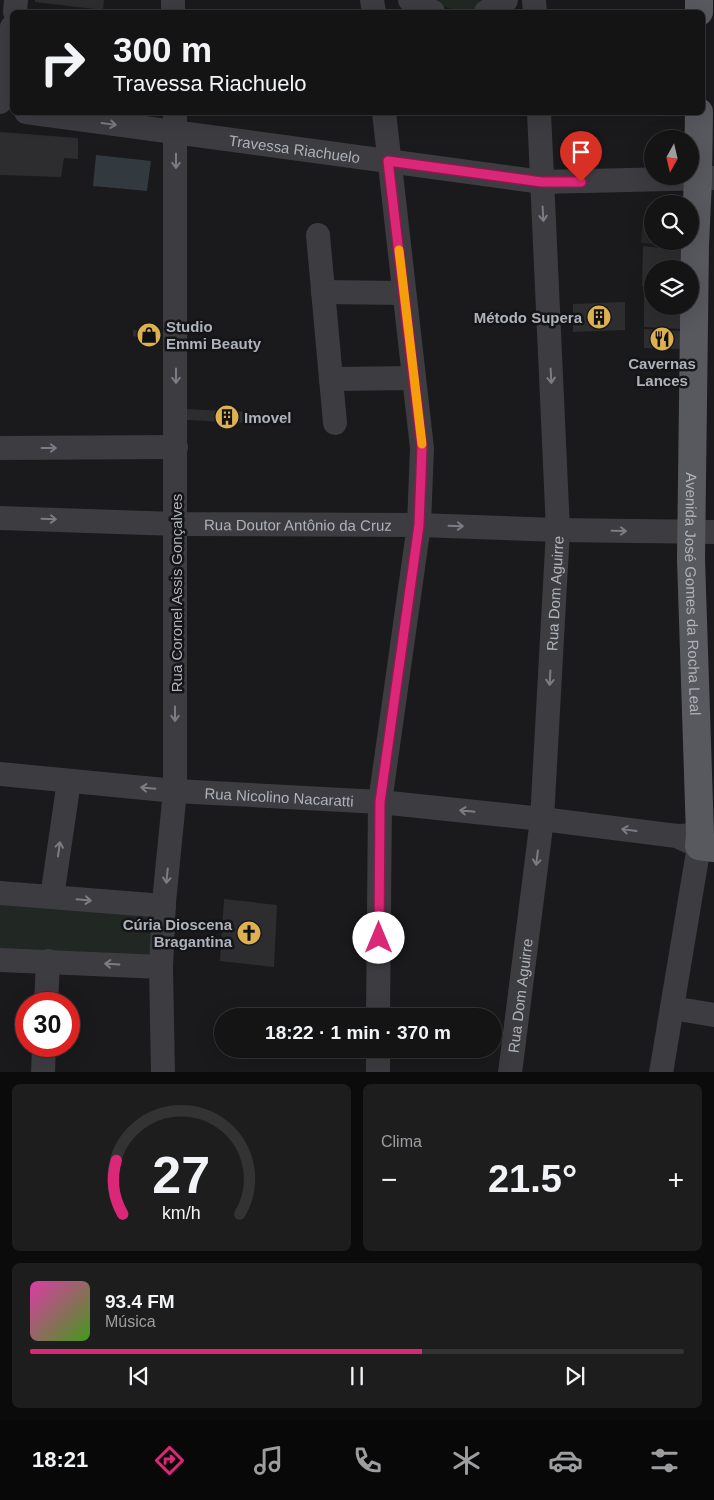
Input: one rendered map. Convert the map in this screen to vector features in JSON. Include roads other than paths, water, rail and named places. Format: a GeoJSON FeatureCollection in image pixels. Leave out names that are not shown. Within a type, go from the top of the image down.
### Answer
{"type":"FeatureCollection","features":[{"type":"Feature","properties":{"kind":"main road","name":"Avenida José Gomes da Rocha Leal"},"geometry":{"type":"LineString","coordinates":[[699,115],[706,179],[695,245],[703,532],[701,840]]}},
{"type":"Feature","properties":{"kind":"street"},"geometry":{"type":"LineString","coordinates":[[410,0],[430,10]]}},
{"type":"Feature","properties":{"kind":"street"},"geometry":{"type":"LineString","coordinates":[[489,10],[506,0]]}},
{"type":"Feature","properties":{"kind":"street"},"geometry":{"type":"LineString","coordinates":[[0,102],[10,39]]}},
{"type":"Feature","properties":{"kind":"street","name":"Travessa Riachuelo"},"geometry":{"type":"LineString","coordinates":[[67,115],[175,123],[388,161],[542,182],[706,179]]}},
{"type":"Feature","properties":{"kind":"street"},"geometry":{"type":"LineString","coordinates":[[378,1008],[380,802],[419,525],[422,448],[384,115]]}},
{"type":"Feature","properties":{"kind":"street","name":"Rua Dom Aguirre"},"geometry":{"type":"LineString","coordinates":[[510,1072],[542,818],[558,530],[539,115]]}},
{"type":"Feature","properties":{"kind":"street","name":"Rua Coronel Assis Gonçalves"},"geometry":{"type":"LineString","coordinates":[[162,1072],[161,967],[164,906],[175,791],[175,123]]}},
{"type":"Feature","properties":{"kind":"street"},"geometry":{"type":"LineString","coordinates":[[318,235],[335,423]]}},
{"type":"Feature","properties":{"kind":"street"},"geometry":{"type":"LineString","coordinates":[[323,292],[404,293]]}},
{"type":"Feature","properties":{"kind":"street"},"geometry":{"type":"LineString","coordinates":[[331,378],[414,378]]}},
{"type":"Feature","properties":{"kind":"street"},"geometry":{"type":"LineString","coordinates":[[0,448],[176,447]]}},
{"type":"Feature","properties":{"kind":"street","name":"Rua Doutor Antônio da Cruz"},"geometry":{"type":"LineString","coordinates":[[0,518],[176,524],[419,525],[558,530],[703,532]]}},
{"type":"Feature","properties":{"kind":"street","name":"Rua Nicolino Nacaratti"},"geometry":{"type":"LineString","coordinates":[[0,774],[175,791],[380,802],[542,818],[701,840]]}},
{"type":"Feature","properties":{"kind":"street"},"geometry":{"type":"LineString","coordinates":[[52,897],[69,781]]}},
{"type":"Feature","properties":{"kind":"street","name":"Avenida José Gomes da Rocha Leal"},"geometry":{"type":"LineString","coordinates":[[661,1072],[701,840]]}},
{"type":"Feature","properties":{"kind":"street"},"geometry":{"type":"LineString","coordinates":[[0,893],[164,906]]}},
{"type":"Feature","properties":{"kind":"street"},"geometry":{"type":"LineString","coordinates":[[0,960],[161,967]]}},
{"type":"Feature","properties":{"kind":"street"},"geometry":{"type":"LineString","coordinates":[[47,992],[48,961]]}},
{"type":"Feature","properties":{"kind":"street"},"geometry":{"type":"LineString","coordinates":[[672,1008],[714,1014]]}},
{"type":"Feature","properties":{"kind":"street"},"geometry":{"type":"LineString","coordinates":[[43,1072],[44,1057]]}},
{"type":"Feature","properties":{"kind":"street"},"geometry":{"type":"LineString","coordinates":[[378,1058],[378,1072]]}},
{"type":"Feature","properties":{"kind":"place","name":"Método Supera"},"geometry":{"type":"Point","coordinates":[599,317]}},
{"type":"Feature","properties":{"kind":"place","name":"Studio Emmi Beauty"},"geometry":{"type":"Point","coordinates":[149,335]}},
{"type":"Feature","properties":{"kind":"place","name":"Cavernas Lances"},"geometry":{"type":"Point","coordinates":[662,339]}},
{"type":"Feature","properties":{"kind":"place","name":"Imovel"},"geometry":{"type":"Point","coordinates":[227,417]}},
{"type":"Feature","properties":{"kind":"place","name":"Cúria Dioscena Bragantina"},"geometry":{"type":"Point","coordinates":[249,933]}}]}
